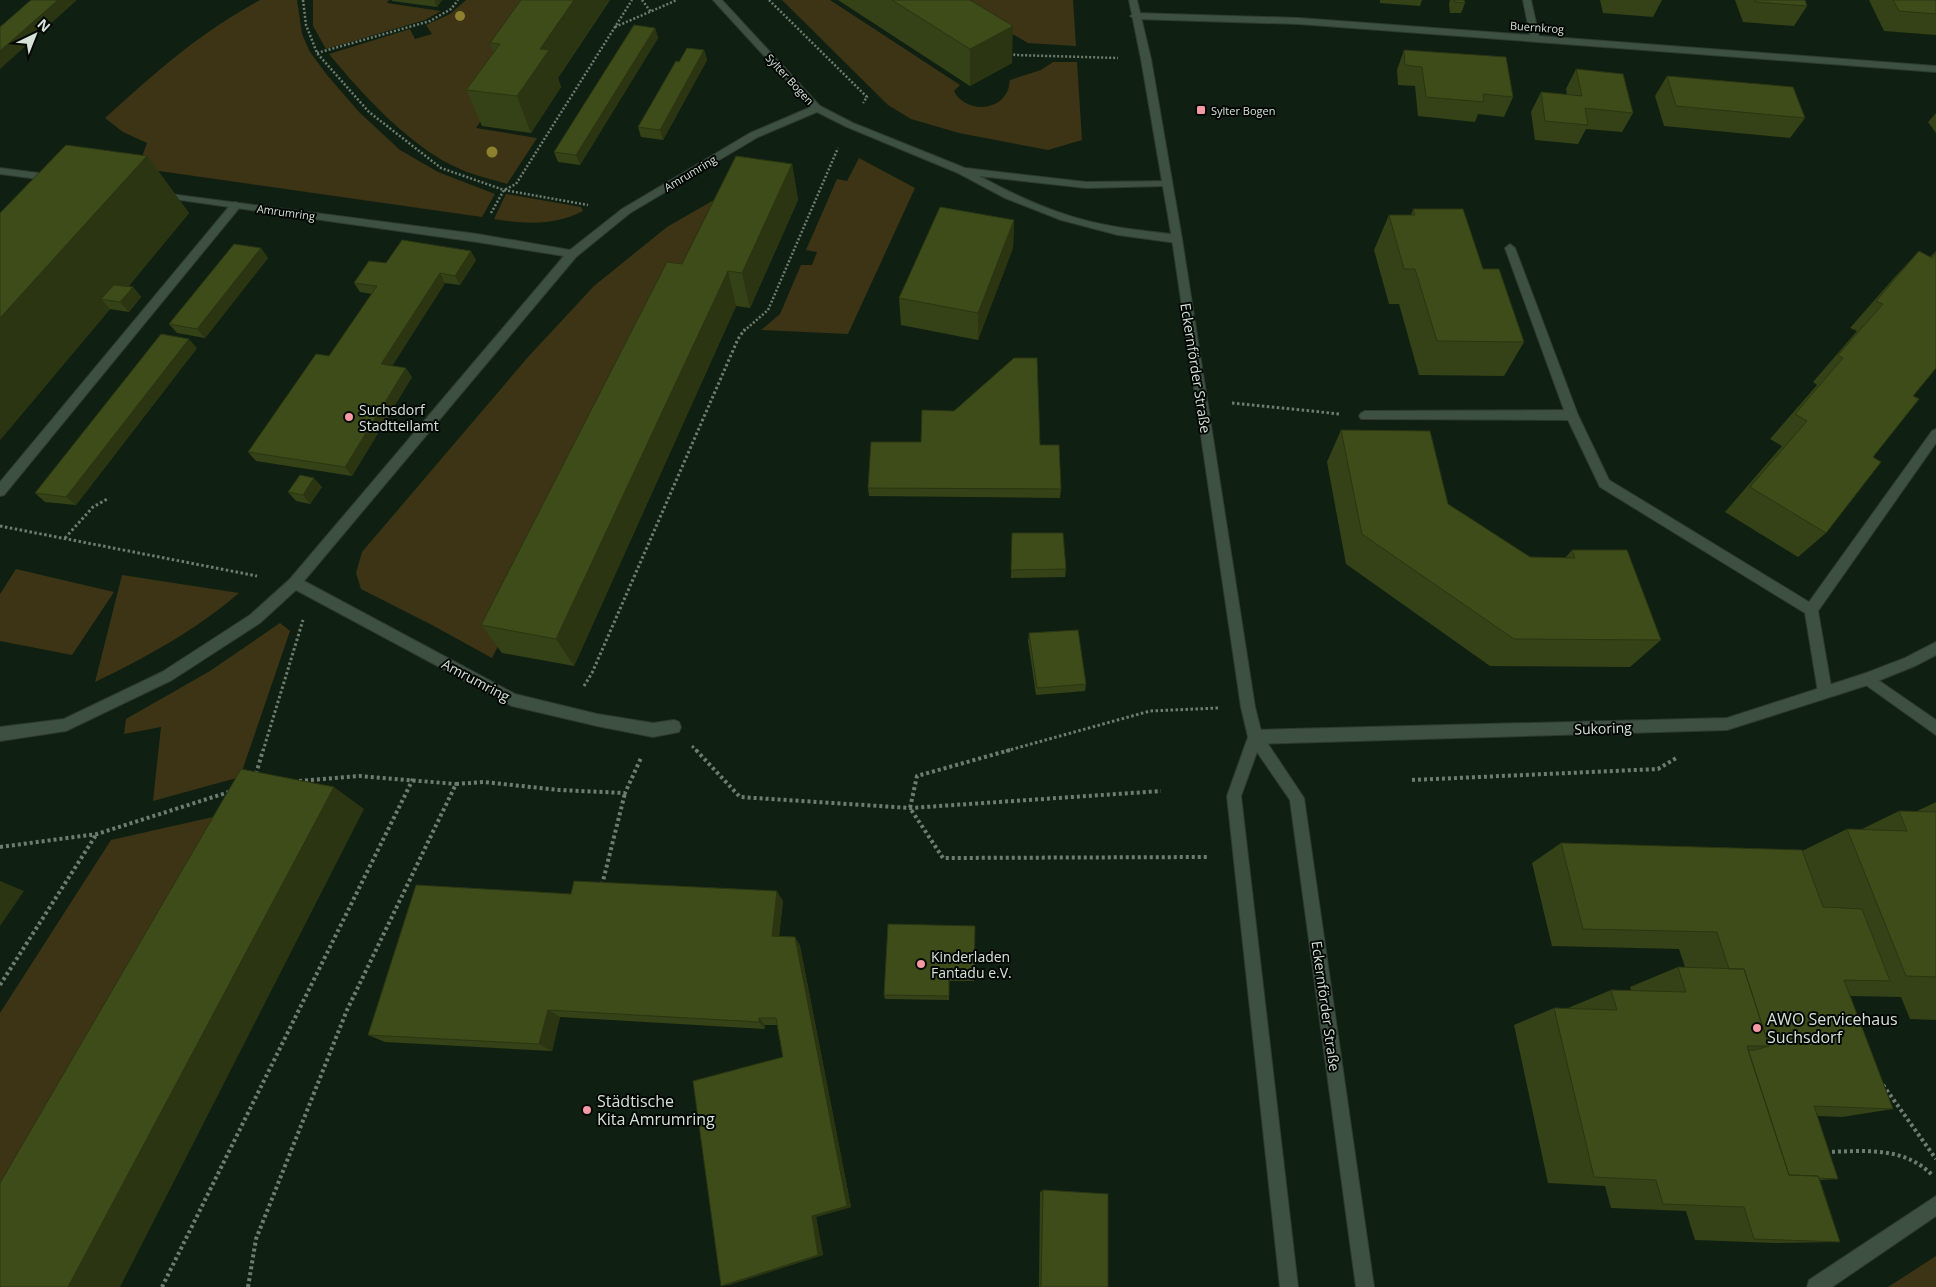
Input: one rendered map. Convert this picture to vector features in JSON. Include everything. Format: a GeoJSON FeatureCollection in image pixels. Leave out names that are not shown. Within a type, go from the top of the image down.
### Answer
{"type":"FeatureCollection","features":[{"type":"Feature","properties":{"kind":"street","name":"Sylter Bogen"},"geometry":{"type":"LineString","coordinates":[[717,0],[817,108],[850,125],[962,170],[1009,196],[1065,218],[1118,231],[1177,239]]}},
{"type":"Feature","properties":{"kind":"street","name":"Eckernförder Straße"},"geometry":{"type":"LineString","coordinates":[[1133,0],[1146,59],[1177,239],[1248,706],[1256,737],[1297,798],[1365,1287]]}},
{"type":"Feature","properties":{"kind":"street"},"geometry":{"type":"LineString","coordinates":[[1527,0],[1535,39]]}},
{"type":"Feature","properties":{"kind":"street","name":"Buernkrog"},"geometry":{"type":"LineString","coordinates":[[1135,16],[1299,21],[1936,69]]}},
{"type":"Feature","properties":{"kind":"street","name":"Amrumring"},"geometry":{"type":"LineString","coordinates":[[0,734],[66,726],[167,676],[255,619],[295,583],[572,254],[626,211],[754,135],[817,108]]}},
{"type":"Feature","properties":{"kind":"street","name":"Sylter Bogen"},"geometry":{"type":"LineString","coordinates":[[962,170],[1086,185],[1166,183]]}},
{"type":"Feature","properties":{"kind":"street"},"geometry":{"type":"LineString","coordinates":[[0,171],[61,180]]}},
{"type":"Feature","properties":{"kind":"street","name":"Amrumring"},"geometry":{"type":"LineString","coordinates":[[148,192],[477,238],[572,254]]}},
{"type":"Feature","properties":{"kind":"street"},"geometry":{"type":"LineString","coordinates":[[0,491],[236,205]]}},
{"type":"Feature","properties":{"kind":"street"},"geometry":{"type":"LineString","coordinates":[[1510,248],[1572,415],[1604,483],[1811,610]]}},
{"type":"Feature","properties":{"kind":"street"},"geometry":{"type":"LineString","coordinates":[[1365,416],[1572,415]]}},
{"type":"Feature","properties":{"kind":"street"},"geometry":{"type":"LineString","coordinates":[[1825,692],[1811,610],[1936,434]]}},
{"type":"Feature","properties":{"kind":"street","name":"Amrumring"},"geometry":{"type":"LineString","coordinates":[[295,583],[512,700],[653,730],[674,727]]}},
{"type":"Feature","properties":{"kind":"street","name":"Sukoring"},"geometry":{"type":"LineString","coordinates":[[1256,737],[1727,724],[1868,679],[1910,662],[1936,648]]}},
{"type":"Feature","properties":{"kind":"street"},"geometry":{"type":"LineString","coordinates":[[1868,679],[1936,728]]}},
{"type":"Feature","properties":{"kind":"street"},"geometry":{"type":"LineString","coordinates":[[1256,737],[1234,796],[1289,1287]]}},
{"type":"Feature","properties":{"kind":"street"},"geometry":{"type":"LineString","coordinates":[[1816,1287],[1930,1209]]}},
{"type":"Feature","properties":{"kind":"path"},"geometry":{"type":"LineString","coordinates":[[303,0],[306,25],[317,53],[369,112],[440,168],[504,190],[626,211]]}},
{"type":"Feature","properties":{"kind":"path"},"geometry":{"type":"LineString","coordinates":[[317,53],[430,21],[452,9],[458,0]]}},
{"type":"Feature","properties":{"kind":"path"},"geometry":{"type":"LineString","coordinates":[[477,238],[504,190],[516,184],[632,0]]}},
{"type":"Feature","properties":{"kind":"path"},"geometry":{"type":"LineString","coordinates":[[642,0],[651,12]]}},
{"type":"Feature","properties":{"kind":"path"},"geometry":{"type":"LineString","coordinates":[[614,28],[677,0]]}},
{"type":"Feature","properties":{"kind":"path"},"geometry":{"type":"LineString","coordinates":[[564,712],[592,673],[738,338],[744,330],[768,310],[839,145],[867,97],[769,0]]}},
{"type":"Feature","properties":{"kind":"path"},"geometry":{"type":"LineString","coordinates":[[1007,50],[1015,55],[1146,59]]}},
{"type":"Feature","properties":{"kind":"path"},"geometry":{"type":"LineString","coordinates":[[1201,400],[1365,416]]}},
{"type":"Feature","properties":{"kind":"path"},"geometry":{"type":"LineString","coordinates":[[65,538],[92,508],[109,498]]}},
{"type":"Feature","properties":{"kind":"path"},"geometry":{"type":"LineString","coordinates":[[0,526],[295,583]]}},
{"type":"Feature","properties":{"kind":"path"},"geometry":{"type":"LineString","coordinates":[[255,775],[312,592]]}},
{"type":"Feature","properties":{"kind":"path"},"geometry":{"type":"LineString","coordinates":[[1241,857],[943,858],[910,808],[917,776],[1150,711],[1248,706]]}},
{"type":"Feature","properties":{"kind":"path"},"geometry":{"type":"LineString","coordinates":[[674,727],[740,797],[910,808],[1161,791]]}},
{"type":"Feature","properties":{"kind":"path"},"geometry":{"type":"LineString","coordinates":[[600,892],[625,793],[653,730]]}},
{"type":"Feature","properties":{"kind":"path"},"geometry":{"type":"LineString","coordinates":[[1412,780],[1658,770],[1681,754]]}},
{"type":"Feature","properties":{"kind":"path"},"geometry":{"type":"LineString","coordinates":[[292,781],[360,776],[456,784],[484,782],[559,790],[625,793]]}},
{"type":"Feature","properties":{"kind":"path"},"geometry":{"type":"LineString","coordinates":[[162,1287],[413,779]]}},
{"type":"Feature","properties":{"kind":"path"},"geometry":{"type":"LineString","coordinates":[[248,1287],[256,1238],[347,1010],[456,784]]}},
{"type":"Feature","properties":{"kind":"path"},"geometry":{"type":"LineString","coordinates":[[0,847],[97,834],[234,790]]}},
{"type":"Feature","properties":{"kind":"path"},"geometry":{"type":"LineString","coordinates":[[0,985],[97,834]]}},
{"type":"Feature","properties":{"kind":"path"},"geometry":{"type":"LineString","coordinates":[[1880,1081],[1936,1159]]}},
{"type":"Feature","properties":{"kind":"path"},"geometry":{"type":"LineString","coordinates":[[1817,1152],[1891,1153],[1911,1158],[1926,1166],[1934,1179],[1933,1189],[1926,1199],[1916,1205],[1930,1209]]}},
{"type":"Feature","properties":{"kind":"shaded area"},"geometry":{"type":"Polygon","coordinates":[[[260,0],[297,0],[302,34],[310,52],[327,75],[359,112],[400,150],[438,172],[495,194],[482,217],[138,168],[147,143],[123,132],[105,118],[179,54],[217,26],[260,0]]]}},
{"type":"Feature","properties":{"kind":"shaded area"},"geometry":{"type":"Polygon","coordinates":[[[313,0],[389,0],[387,3],[441,11],[425,20],[326,49],[313,26],[313,0]]]}},
{"type":"Feature","properties":{"kind":"shaded area"},"geometry":{"type":"Polygon","coordinates":[[[466,0],[555,0],[507,84],[476,128],[537,138],[507,184],[460,169],[424,148],[388,119],[356,86],[329,54],[410,29],[415,39],[432,34],[426,25],[450,14],[466,0]]]}},
{"type":"Feature","properties":{"kind":"shaded area"},"geometry":{"type":"Polygon","coordinates":[[[782,0],[830,0],[960,85],[954,91],[958,98],[972,106],[980,107],[996,104],[1007,92],[1010,80],[1041,70],[1053,62],[1077,62],[1082,140],[1048,150],[959,133],[911,119],[888,105],[782,0]]]}},
{"type":"Feature","properties":{"kind":"shaded area"},"geometry":{"type":"Polygon","coordinates":[[[954,0],[1073,0],[1076,46],[1028,43],[954,0]]]}},
{"type":"Feature","properties":{"kind":"shaded area"},"geometry":{"type":"Polygon","coordinates":[[[859,158],[915,188],[848,334],[761,330],[780,314],[801,265],[812,265],[817,252],[806,250],[837,179],[847,181],[859,158]]]}},
{"type":"Feature","properties":{"kind":"shaded area"},"geometry":{"type":"Polygon","coordinates":[[[733,189],[675,294],[492,658],[361,589],[356,573],[362,552],[528,357],[594,286],[667,227],[733,189]]]}},
{"type":"Feature","properties":{"kind":"shaded area"},"geometry":{"type":"Polygon","coordinates":[[[506,194],[581,207],[583,211],[561,219],[529,223],[494,219],[506,194]]]}},
{"type":"Feature","properties":{"kind":"shaded area"},"geometry":{"type":"Polygon","coordinates":[[[16,569],[114,592],[72,655],[0,641],[0,594],[16,569]]]}},
{"type":"Feature","properties":{"kind":"shaded area"},"geometry":{"type":"Polygon","coordinates":[[[122,575],[239,593],[188,631],[133,663],[95,682],[122,575]]]}},
{"type":"Feature","properties":{"kind":"shaded area"},"geometry":{"type":"Polygon","coordinates":[[[280,623],[290,631],[240,777],[153,801],[161,727],[124,734],[126,719],[210,671],[280,623]]]}},
{"type":"Feature","properties":{"kind":"shaded area"},"geometry":{"type":"Polygon","coordinates":[[[257,807],[0,1259],[0,1013],[111,840],[257,807]]]}},
{"type":"Feature","properties":{"kind":"shaded area"},"geometry":{"type":"Polygon","coordinates":[[[1936,1256],[1936,1287],[1888,1287],[1936,1256]]]}},
{"type":"Feature","properties":{"kind":"building"},"geometry":{"type":"Polygon","coordinates":[[[31,0],[58,0],[0,51],[0,27],[31,0]]]}},
{"type":"Feature","properties":{"kind":"building"},"geometry":{"type":"Polygon","coordinates":[[[521,0],[574,0],[540,49],[549,50],[517,96],[466,90],[500,44],[490,43],[521,0]]]}},
{"type":"Feature","properties":{"kind":"building"},"geometry":{"type":"Polygon","coordinates":[[[892,0],[970,0],[1013,26],[970,49],[892,0]]]}},
{"type":"Feature","properties":{"kind":"building"},"geometry":{"type":"Polygon","coordinates":[[[1454,0],[1464,0],[1465,3],[1454,2],[1454,0]]]}},
{"type":"Feature","properties":{"kind":"building"},"geometry":{"type":"Polygon","coordinates":[[[1755,0],[1805,0],[1807,6],[1755,2],[1755,0]]]}},
{"type":"Feature","properties":{"kind":"building"},"geometry":{"type":"Polygon","coordinates":[[[1893,0],[1936,0],[1936,14],[1899,11],[1893,0]]]}},
{"type":"Feature","properties":{"kind":"building"},"geometry":{"type":"Polygon","coordinates":[[[634,25],[655,28],[576,155],[554,152],[634,25]]]}},
{"type":"Feature","properties":{"kind":"building"},"geometry":{"type":"Polygon","coordinates":[[[687,48],[704,50],[660,130],[638,127],[676,61],[679,62],[687,48]]]}},
{"type":"Feature","properties":{"kind":"building"},"geometry":{"type":"Polygon","coordinates":[[[1404,50],[1506,57],[1513,97],[1483,94],[1484,102],[1426,97],[1422,67],[1405,65],[1404,50]]]}},
{"type":"Feature","properties":{"kind":"building"},"geometry":{"type":"Polygon","coordinates":[[[1576,69],[1623,74],[1633,113],[1585,108],[1588,125],[1545,121],[1541,92],[1582,96],[1576,69]]]}},
{"type":"Feature","properties":{"kind":"building"},"geometry":{"type":"Polygon","coordinates":[[[1667,76],[1793,87],[1805,118],[1676,106],[1667,76]]]}},
{"type":"Feature","properties":{"kind":"building"},"geometry":{"type":"Polygon","coordinates":[[[66,145],[147,156],[0,318],[0,213],[66,145]]]}},
{"type":"Feature","properties":{"kind":"building"},"geometry":{"type":"Polygon","coordinates":[[[736,156],[792,164],[742,273],[728,271],[556,639],[481,625],[667,262],[682,264],[736,156]]]}},
{"type":"Feature","properties":{"kind":"building"},"geometry":{"type":"Polygon","coordinates":[[[940,207],[1014,220],[978,313],[899,298],[940,207]]]}},
{"type":"Feature","properties":{"kind":"building"},"geometry":{"type":"Polygon","coordinates":[[[1413,209],[1463,209],[1483,269],[1499,269],[1524,342],[1437,341],[1415,269],[1404,269],[1389,215],[1415,215],[1413,209]]]}},
{"type":"Feature","properties":{"kind":"building"},"geometry":{"type":"Polygon","coordinates":[[[402,240],[471,251],[455,276],[440,273],[381,364],[406,368],[345,467],[248,452],[316,354],[329,356],[377,286],[354,283],[369,261],[386,263],[402,240]]]}},
{"type":"Feature","properties":{"kind":"building"},"geometry":{"type":"Polygon","coordinates":[[[234,244],[261,248],[197,329],[169,324],[234,244]]]}},
{"type":"Feature","properties":{"kind":"building"},"geometry":{"type":"Polygon","coordinates":[[[1919,251],[1932,258],[1936,253],[1936,368],[1913,396],[1919,399],[1873,457],[1881,462],[1826,533],[1750,487],[1807,421],[1795,414],[1843,358],[1838,355],[1883,304],[1876,301],[1919,251]]]}},
{"type":"Feature","properties":{"kind":"building"},"geometry":{"type":"Polygon","coordinates":[[[114,285],[133,287],[120,302],[101,299],[114,285]]]}},
{"type":"Feature","properties":{"kind":"building"},"geometry":{"type":"Polygon","coordinates":[[[161,334],[189,339],[66,497],[35,493],[161,334]]]}},
{"type":"Feature","properties":{"kind":"building"},"geometry":{"type":"Polygon","coordinates":[[[1014,358],[1037,358],[1040,445],[1059,445],[1061,489],[868,488],[871,442],[921,442],[922,410],[954,411],[1014,358]]]}},
{"type":"Feature","properties":{"kind":"building"},"geometry":{"type":"Polygon","coordinates":[[[1341,430],[1430,431],[1448,504],[1530,557],[1575,558],[1572,550],[1627,550],[1661,640],[1514,639],[1362,534],[1341,430]]]}},
{"type":"Feature","properties":{"kind":"building"},"geometry":{"type":"Polygon","coordinates":[[[300,475],[314,478],[303,495],[288,492],[300,475]]]}},
{"type":"Feature","properties":{"kind":"building"},"geometry":{"type":"Polygon","coordinates":[[[1012,533],[1063,533],[1066,569],[1011,570],[1012,533]]]}},
{"type":"Feature","properties":{"kind":"building"},"geometry":{"type":"Polygon","coordinates":[[[1078,630],[1086,684],[1037,688],[1029,633],[1078,630]]]}},
{"type":"Feature","properties":{"kind":"building"},"geometry":{"type":"Polygon","coordinates":[[[241,769],[334,787],[68,1287],[0,1287],[0,1183],[241,769]]]}},
{"type":"Feature","properties":{"kind":"building"},"geometry":{"type":"Polygon","coordinates":[[[1899,811],[1936,812],[1936,977],[1906,976],[1847,829],[1907,831],[1899,811]]]}},
{"type":"Feature","properties":{"kind":"building"},"geometry":{"type":"Polygon","coordinates":[[[1561,843],[1802,850],[1823,907],[1862,909],[1890,981],[1844,980],[1893,1109],[1814,1106],[1838,1179],[1789,1175],[1748,1050],[1769,1046],[1744,969],[1729,969],[1717,932],[1583,929],[1561,843]]]}},
{"type":"Feature","properties":{"kind":"building"},"geometry":{"type":"Polygon","coordinates":[[[574,881],[777,891],[772,936],[795,937],[847,1206],[812,1216],[818,1255],[721,1286],[693,1081],[783,1057],[776,1018],[759,1018],[759,1022],[548,1010],[539,1044],[368,1035],[416,885],[571,894],[574,881]]]}},
{"type":"Feature","properties":{"kind":"building"},"geometry":{"type":"Polygon","coordinates":[[[888,924],[975,926],[974,977],[949,977],[949,996],[884,995],[888,924]]]}},
{"type":"Feature","properties":{"kind":"building"},"geometry":{"type":"Polygon","coordinates":[[[1678,967],[1744,969],[1769,1046],[1747,1046],[1789,1175],[1818,1176],[1840,1242],[1754,1239],[1744,1207],[1663,1204],[1656,1180],[1594,1177],[1554,1008],[1617,1010],[1611,990],[1686,992],[1678,967]]]}},
{"type":"Feature","properties":{"kind":"building"},"geometry":{"type":"Polygon","coordinates":[[[1043,1190],[1108,1194],[1108,1287],[1041,1287],[1043,1190]]]}},
{"type":"Feature","properties":{"kind":"place","name":"Sylter Bogen"},"geometry":{"type":"Point","coordinates":[1201,110]}},
{"type":"Feature","properties":{"kind":"place","name":"Suchsdorf Stadtteilamt"},"geometry":{"type":"Point","coordinates":[349,417]}},
{"type":"Feature","properties":{"kind":"place","name":"Kinderladen Fantadu e.V."},"geometry":{"type":"Point","coordinates":[921,964]}},
{"type":"Feature","properties":{"kind":"place","name":"AWO Servicehaus Suchsdorf"},"geometry":{"type":"Point","coordinates":[1757,1028]}},
{"type":"Feature","properties":{"kind":"place","name":"Städtische Kita Amrumring"},"geometry":{"type":"Point","coordinates":[587,1110]}}]}
